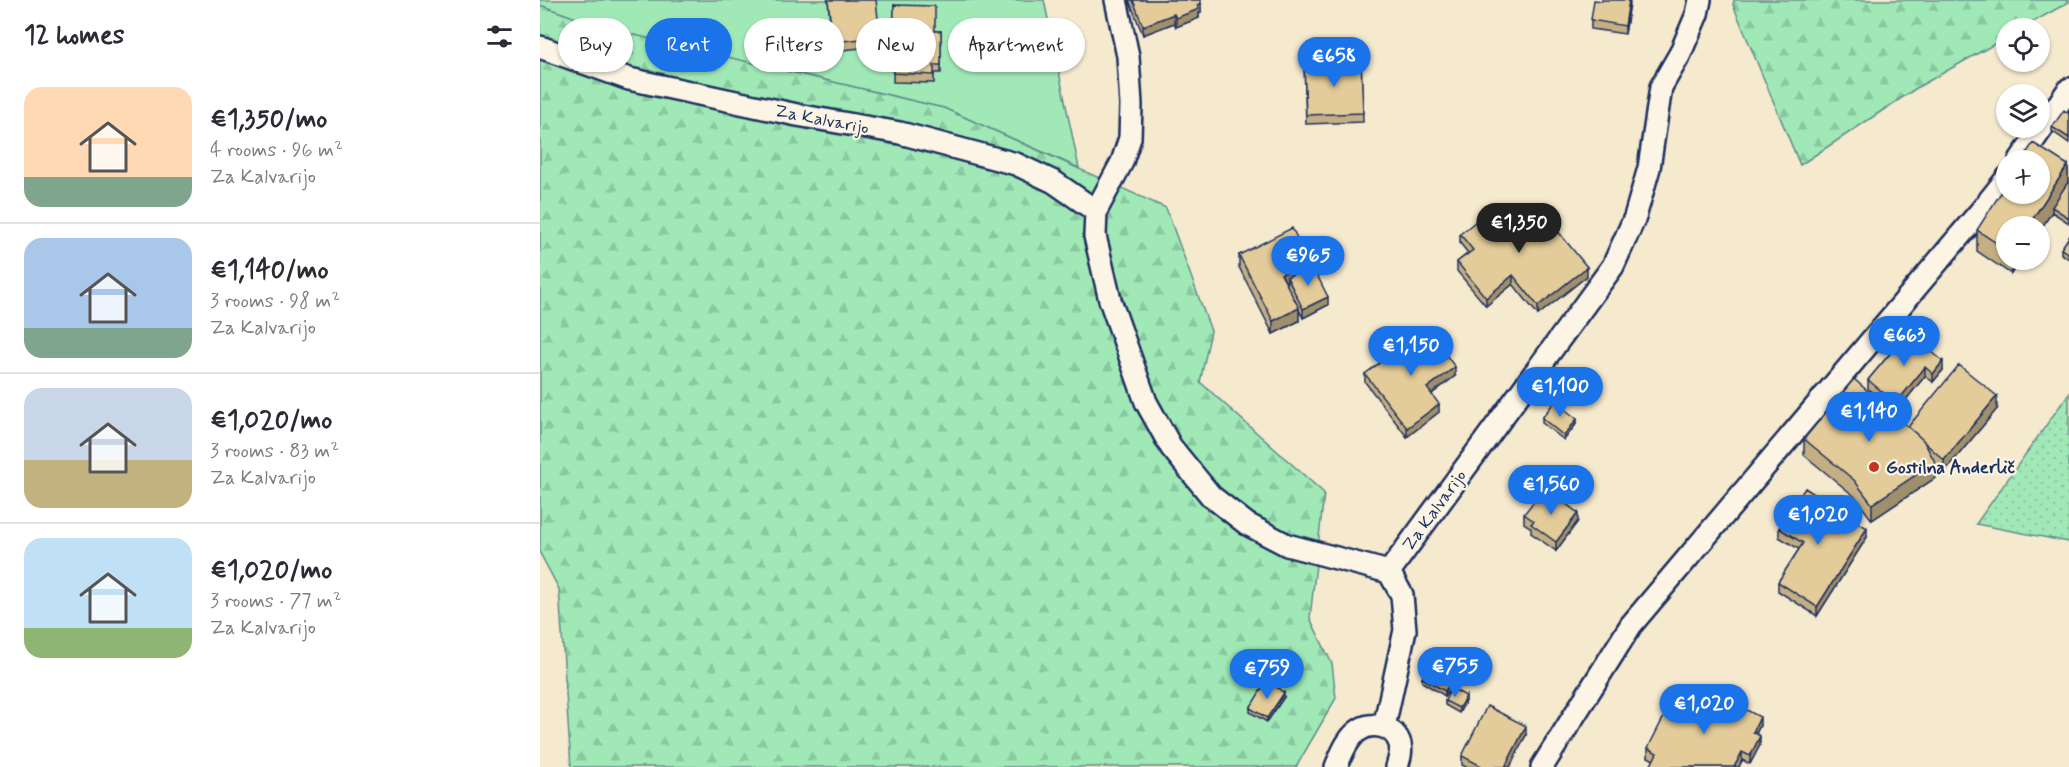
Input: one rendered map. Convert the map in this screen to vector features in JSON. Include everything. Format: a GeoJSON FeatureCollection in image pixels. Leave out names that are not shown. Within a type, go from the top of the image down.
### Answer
{"type":"FeatureCollection","features":[{"type":"Feature","properties":{"kind":"street"},"geometry":{"type":"LineString","coordinates":[[1116,0],[1128,56],[1131,105],[1130,138],[1122,162],[1096,211],[1095,236],[1110,300],[1146,402],[1171,447],[1211,496],[1247,524],[1287,545],[1389,572],[1402,595],[1405,630],[1384,727]]}},
{"type":"Feature","properties":{"kind":"street","name":"Za Kalvarijo"},"geometry":{"type":"LineString","coordinates":[[1389,572],[1614,266],[1635,217],[1649,168],[1661,87],[1680,54],[1697,14],[1700,0]]}},
{"type":"Feature","properties":{"kind":"street","name":"Za Kalvarijo"},"geometry":{"type":"LineString","coordinates":[[540,47],[629,79],[797,115],[900,133],[1016,164],[1054,182],[1096,211]]}},
{"type":"Feature","properties":{"kind":"street"},"geometry":{"type":"LineString","coordinates":[[2027,150],[2069,89]]}},
{"type":"Feature","properties":{"kind":"street"},"geometry":{"type":"LineString","coordinates":[[1542,767],[1631,625],[1996,192]]}},
{"type":"Feature","properties":{"kind":"street"},"geometry":{"type":"LineString","coordinates":[[1336,767],[1349,740],[1359,730],[1371,725],[1384,727],[1394,733],[1400,744],[1397,767]]}},
{"type":"Feature","properties":{"kind":"green space"},"geometry":{"type":"Polygon","coordinates":[[[540,0],[1044,0],[1048,18],[948,18],[948,72],[1059,72],[1079,168],[944,108],[792,72],[844,72],[844,18],[744,18],[744,61],[732,58],[732,18],[645,18],[645,37],[633,35],[633,18],[576,18],[540,5],[540,0]]]}},
{"type":"Feature","properties":{"kind":"green space"},"geometry":{"type":"Polygon","coordinates":[[[1734,0],[2069,0],[2040,18],[1996,18],[1996,43],[1918,87],[1800,165],[1733,5],[1734,0]]]}},
{"type":"Feature","properties":{"kind":"green space"},"geometry":{"type":"Polygon","coordinates":[[[540,5],[577,18],[558,18],[558,72],[633,72],[633,34],[645,37],[645,72],[732,72],[732,58],[744,61],[744,72],[792,72],[944,108],[1166,208],[1211,331],[1200,382],[1324,493],[1310,618],[1332,664],[1336,698],[1296,767],[571,767],[559,589],[540,553],[540,5]]]}},
{"type":"Feature","properties":{"kind":"green space"},"geometry":{"type":"Polygon","coordinates":[[[2069,393],[2069,542],[1976,524],[2069,393]]]}},
{"type":"Feature","properties":{"kind":"building"},"geometry":{"type":"Polygon","coordinates":[[[828,0],[876,0],[878,18],[856,18],[856,40],[844,41],[844,18],[830,18],[828,0]]]}},
{"type":"Feature","properties":{"kind":"building"},"geometry":{"type":"Polygon","coordinates":[[[1133,0],[1200,0],[1201,3],[1197,5],[1199,9],[1176,18],[1174,14],[1143,26],[1133,0]]]}},
{"type":"Feature","properties":{"kind":"building"},"geometry":{"type":"Polygon","coordinates":[[[1594,0],[1629,0],[1625,26],[1591,20],[1594,0]]]}},
{"type":"Feature","properties":{"kind":"building"},"geometry":{"type":"Polygon","coordinates":[[[894,5],[935,6],[935,18],[894,18],[894,5]]]}},
{"type":"Feature","properties":{"kind":"building"},"geometry":{"type":"Polygon","coordinates":[[[936,31],[941,31],[941,65],[936,65],[936,31]]]}},
{"type":"Feature","properties":{"kind":"building"},"geometry":{"type":"Polygon","coordinates":[[[1361,60],[1363,113],[1306,115],[1304,62],[1361,60]]]}},
{"type":"Feature","properties":{"kind":"building"},"geometry":{"type":"Polygon","coordinates":[[[934,72],[934,75],[893,73],[934,72]]]}},
{"type":"Feature","properties":{"kind":"building"},"geometry":{"type":"Polygon","coordinates":[[[2064,110],[2069,114],[2069,138],[2052,127],[2064,110]]]}},
{"type":"Feature","properties":{"kind":"building"},"geometry":{"type":"Polygon","coordinates":[[[2033,143],[2044,150],[2028,150],[2033,143]]]}},
{"type":"Feature","properties":{"kind":"building"},"geometry":{"type":"Polygon","coordinates":[[[2050,154],[2068,165],[2050,192],[2050,154]]]}},
{"type":"Feature","properties":{"kind":"building"},"geometry":{"type":"Polygon","coordinates":[[[2069,183],[2069,218],[2052,207],[2069,183]]]}},
{"type":"Feature","properties":{"kind":"building"},"geometry":{"type":"Polygon","coordinates":[[[1996,200],[1996,204],[2042,204],[2035,216],[1996,216],[1996,243],[1977,230],[1996,200]]]}},
{"type":"Feature","properties":{"kind":"building"},"geometry":{"type":"Polygon","coordinates":[[[1535,203],[1587,267],[1538,306],[1513,275],[1486,298],[1457,262],[1473,250],[1460,234],[1495,206],[1509,225],[1535,203]]]}},
{"type":"Feature","properties":{"kind":"building"},"geometry":{"type":"Polygon","coordinates":[[[1292,228],[1308,260],[1281,274],[1299,308],[1273,321],[1239,255],[1292,228]]]}},
{"type":"Feature","properties":{"kind":"building"},"geometry":{"type":"Polygon","coordinates":[[[2069,237],[2069,254],[2061,249],[2069,237]]]}},
{"type":"Feature","properties":{"kind":"building"},"geometry":{"type":"Polygon","coordinates":[[[1312,265],[1328,297],[1303,309],[1287,277],[1312,265]]]}},
{"type":"Feature","properties":{"kind":"building"},"geometry":{"type":"Polygon","coordinates":[[[1426,328],[1455,367],[1427,388],[1439,404],[1407,428],[1365,374],[1426,328]]]}},
{"type":"Feature","properties":{"kind":"building"},"geometry":{"type":"Polygon","coordinates":[[[1908,332],[1943,361],[1933,374],[1925,367],[1896,403],[1868,380],[1908,332]]]}},
{"type":"Feature","properties":{"kind":"building"},"geometry":{"type":"Polygon","coordinates":[[[1959,365],[1997,396],[1944,460],[1908,427],[1959,365]]]}},
{"type":"Feature","properties":{"kind":"building","name":"Gostilna Anderlič"},"geometry":{"type":"Polygon","coordinates":[[[1854,379],[1923,440],[1935,462],[1872,504],[1854,480],[1804,439],[1854,379]]]}},
{"type":"Feature","properties":{"kind":"building"},"geometry":{"type":"Polygon","coordinates":[[[1555,401],[1577,419],[1564,436],[1542,418],[1555,401]]]}},
{"type":"Feature","properties":{"kind":"building"},"geometry":{"type":"Polygon","coordinates":[[[1805,488],[1867,528],[1817,607],[1778,582],[1803,543],[1779,528],[1805,488]]]}},
{"type":"Feature","properties":{"kind":"building"},"geometry":{"type":"Polygon","coordinates":[[[1541,492],[1550,499],[1553,494],[1578,513],[1556,542],[1531,524],[1534,521],[1524,514],[1541,492]]]}},
{"type":"Feature","properties":{"kind":"building"},"geometry":{"type":"Polygon","coordinates":[[[1430,664],[1453,678],[1445,691],[1422,678],[1430,664]]]}},
{"type":"Feature","properties":{"kind":"building"},"geometry":{"type":"Polygon","coordinates":[[[1267,680],[1284,693],[1267,718],[1250,708],[1267,680]]]}},
{"type":"Feature","properties":{"kind":"building"},"geometry":{"type":"Polygon","coordinates":[[[1451,688],[1466,696],[1459,708],[1445,701],[1451,688]]]}},
{"type":"Feature","properties":{"kind":"building"},"geometry":{"type":"Polygon","coordinates":[[[1675,695],[1691,704],[1695,696],[1710,704],[1707,711],[1715,716],[1724,698],[1760,717],[1753,732],[1760,736],[1750,756],[1742,752],[1734,767],[1650,767],[1657,753],[1648,748],[1675,695]]]}},
{"type":"Feature","properties":{"kind":"building"},"geometry":{"type":"Polygon","coordinates":[[[1487,706],[1526,726],[1505,767],[1483,767],[1462,756],[1487,706]]]}},
{"type":"Feature","properties":{"kind":"place","name":"Gostilna Anderlič"},"geometry":{"type":"Point","coordinates":[1874,467]}}]}
